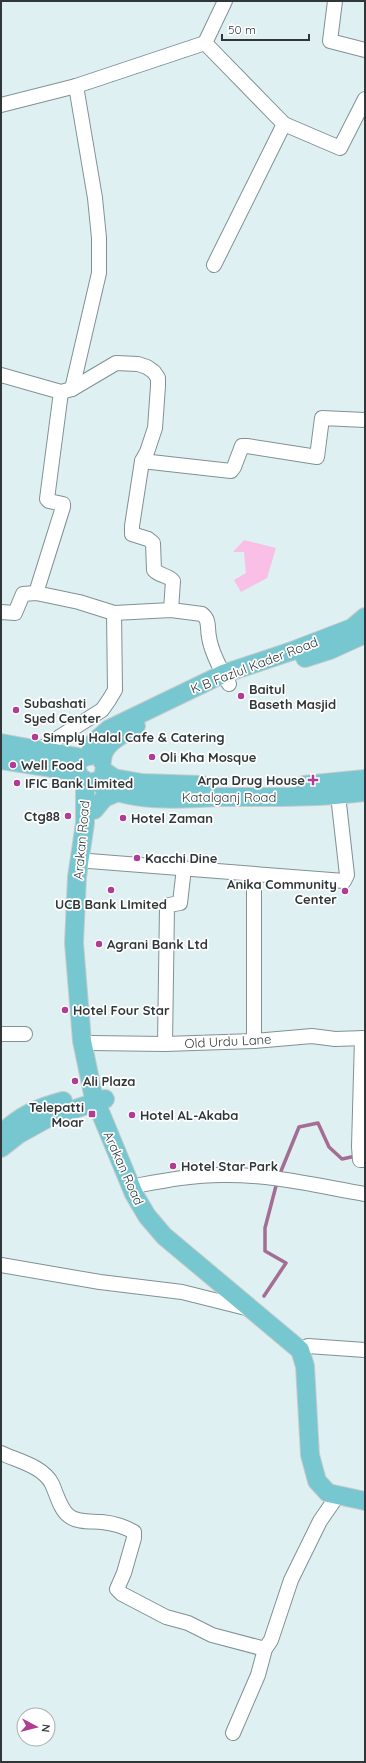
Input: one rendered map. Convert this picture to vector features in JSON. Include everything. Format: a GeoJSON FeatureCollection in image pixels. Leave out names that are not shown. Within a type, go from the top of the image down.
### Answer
{"type":"FeatureCollection","features":[{"type":"Feature","properties":{"kind":"main road","name":"K B Fazlul Kader Road"},"geometry":{"type":"LineString","coordinates":[[91,768],[110,743],[139,724],[226,679],[352,628],[365,616]]}},
{"type":"Feature","properties":{"kind":"main road","name":"K B Fazlul Kader Road"},"geometry":{"type":"LineString","coordinates":[[226,679],[330,650],[365,634]]}},
{"type":"Feature","properties":{"kind":"main road"},"geometry":{"type":"LineString","coordinates":[[1,743],[39,750],[91,768]]}},
{"type":"Feature","properties":{"kind":"main road"},"geometry":{"type":"LineString","coordinates":[[1,760],[91,768]]}},
{"type":"Feature","properties":{"kind":"main road","name":"Katalganj Road"},"geometry":{"type":"LineString","coordinates":[[91,768],[114,778],[142,783],[184,785],[294,786],[365,779]]}},
{"type":"Feature","properties":{"kind":"main road","name":"Katalganj Road"},"geometry":{"type":"LineString","coordinates":[[91,768],[101,785],[118,792],[139,796],[181,798],[338,795],[365,792]]}},
{"type":"Feature","properties":{"kind":"main road","name":"Arakan Road"},"geometry":{"type":"LineString","coordinates":[[91,768],[94,810],[84,942],[90,1043],[99,1097],[140,1185],[171,1234],[304,1348]]}},
{"type":"Feature","properties":{"kind":"main road","name":"Arakan Road"},"geometry":{"type":"LineString","coordinates":[[91,768],[77,877],[74,943],[82,1041],[99,1097],[134,1194],[147,1216],[164,1236],[250,1308],[304,1348]]}},
{"type":"Feature","properties":{"kind":"main road"},"geometry":{"type":"LineString","coordinates":[[94,810],[104,798],[118,792]]}},
{"type":"Feature","properties":{"kind":"main road"},"geometry":{"type":"LineString","coordinates":[[1,1134],[16,1120],[44,1106],[99,1097]]}},
{"type":"Feature","properties":{"kind":"main road"},"geometry":{"type":"LineString","coordinates":[[1,1148],[19,1134],[48,1118],[99,1097]]}},
{"type":"Feature","properties":{"kind":"main road"},"geometry":{"type":"LineString","coordinates":[[304,1348],[310,1455],[317,1482],[328,1492],[338,1496],[365,1501]]}},
{"type":"Feature","properties":{"kind":"main road"},"geometry":{"type":"LineString","coordinates":[[304,1348],[314,1364],[316,1445],[324,1470],[335,1486],[353,1494],[365,1496]]}},
{"type":"Feature","properties":{"kind":"street"},"geometry":{"type":"LineString","coordinates":[[1,105],[76,86],[205,42],[224,1]]}},
{"type":"Feature","properties":{"kind":"street"},"geometry":{"type":"LineString","coordinates":[[335,1],[330,41],[365,50]]}},
{"type":"Feature","properties":{"kind":"street"},"geometry":{"type":"LineString","coordinates":[[205,42],[284,124],[340,148],[365,99]]}},
{"type":"Feature","properties":{"kind":"street"},"geometry":{"type":"LineString","coordinates":[[36,593],[63,507],[63,504],[60,502],[50,501],[47,499],[66,390],[99,273],[99,238],[95,198],[76,86]]}},
{"type":"Feature","properties":{"kind":"street"},"geometry":{"type":"LineString","coordinates":[[214,266],[284,124]]}},
{"type":"Feature","properties":{"kind":"street"},"geometry":{"type":"LineString","coordinates":[[1,375],[66,390],[116,363],[138,364],[147,367],[154,372],[158,378],[155,428],[147,452],[142,461],[132,534],[148,539],[153,544],[154,570],[174,581],[172,610]]}},
{"type":"Feature","properties":{"kind":"street"},"geometry":{"type":"LineString","coordinates":[[142,461],[231,471],[242,446],[318,457],[322,418],[365,420]]}},
{"type":"Feature","properties":{"kind":"street"},"geometry":{"type":"LineString","coordinates":[[1,612],[15,613],[22,594],[36,593],[79,602],[114,613],[172,610],[202,614],[208,621],[209,638],[226,679]]}},
{"type":"Feature","properties":{"kind":"street"},"geometry":{"type":"LineString","coordinates":[[39,750],[102,710],[115,690],[114,613]]}},
{"type":"Feature","properties":{"kind":"street"},"geometry":{"type":"LineString","coordinates":[[89,861],[344,881],[347,875],[338,795]]}},
{"type":"Feature","properties":{"kind":"street"},"geometry":{"type":"LineString","coordinates":[[166,1044],[167,907],[169,905],[180,903],[184,868]]}},
{"type":"Feature","properties":{"kind":"street"},"geometry":{"type":"LineString","coordinates":[[254,874],[254,1041]]}},
{"type":"Feature","properties":{"kind":"street"},"geometry":{"type":"LineString","coordinates":[[1,1034],[24,1034]]}},
{"type":"Feature","properties":{"kind":"street","name":"Old Urdu Lane"},"geometry":{"type":"LineString","coordinates":[[90,1043],[166,1044],[254,1041],[312,1036],[335,1039],[363,1038]]}},
{"type":"Feature","properties":{"kind":"street"},"geometry":{"type":"LineString","coordinates":[[361,1156],[363,1038]]}},
{"type":"Feature","properties":{"kind":"street"},"geometry":{"type":"LineString","coordinates":[[140,1185],[183,1178],[222,1174],[270,1177],[365,1194]]}},
{"type":"Feature","properties":{"kind":"street"},"geometry":{"type":"LineString","coordinates":[[1,1265],[100,1282],[182,1292],[250,1308]]}},
{"type":"Feature","properties":{"kind":"street"},"geometry":{"type":"LineString","coordinates":[[304,1348],[365,1350]]}},
{"type":"Feature","properties":{"kind":"street"},"geometry":{"type":"LineString","coordinates":[[1,1453],[38,1469],[51,1483],[61,1506],[68,1516],[77,1521],[104,1522],[129,1529],[134,1532],[134,1538],[124,1573],[117,1589],[122,1594],[166,1617],[188,1623],[212,1635],[265,1649]]}},
{"type":"Feature","properties":{"kind":"street"},"geometry":{"type":"LineString","coordinates":[[233,1733],[258,1675],[265,1649],[271,1640],[291,1580],[320,1521],[338,1496]]}},
{"type":"Feature","properties":{"kind":"shaded area"},"geometry":{"type":"Polygon","coordinates":[[[244,540],[276,548],[267,578],[241,592],[234,580],[246,573],[244,552],[233,552],[244,540]]]}},
{"type":"Feature","properties":{"kind":"waterway"},"geometry":{"type":"LineString","coordinates":[[279,1176],[299,1127],[318,1123],[329,1147],[342,1159],[356,1156]]}},
{"type":"Feature","properties":{"kind":"waterway"},"geometry":{"type":"LineString","coordinates":[[264,1296],[286,1263],[265,1251],[265,1228],[277,1182]]}},
{"type":"Feature","properties":{"kind":"place","name":"Baitul Baseth Masjid"},"geometry":{"type":"Point","coordinates":[241,696]}},
{"type":"Feature","properties":{"kind":"place","name":"Subashati Syed Center"},"geometry":{"type":"Point","coordinates":[16,710]}},
{"type":"Feature","properties":{"kind":"place","name":"Simply Halal Cafe & Catering"},"geometry":{"type":"Point","coordinates":[35,737]}},
{"type":"Feature","properties":{"kind":"place","name":"Oli Kha Mosque"},"geometry":{"type":"Point","coordinates":[152,757]}},
{"type":"Feature","properties":{"kind":"place","name":"Well Food"},"geometry":{"type":"Point","coordinates":[13,765]}},
{"type":"Feature","properties":{"kind":"place","name":"Arpa Drug House"},"geometry":{"type":"Point","coordinates":[313,780]}},
{"type":"Feature","properties":{"kind":"place","name":"IFIC Bank Limited"},"geometry":{"type":"Point","coordinates":[17,783]}},
{"type":"Feature","properties":{"kind":"place","name":"Ctg88"},"geometry":{"type":"Point","coordinates":[68,816]}},
{"type":"Feature","properties":{"kind":"place","name":"Hotel Zaman"},"geometry":{"type":"Point","coordinates":[123,818]}},
{"type":"Feature","properties":{"kind":"place","name":"Kacchi Dine"},"geometry":{"type":"Point","coordinates":[137,858]}},
{"type":"Feature","properties":{"kind":"place","name":"UCB Bank LImited"},"geometry":{"type":"Point","coordinates":[111,890]}},
{"type":"Feature","properties":{"kind":"place","name":"Anika Community Center"},"geometry":{"type":"Point","coordinates":[345,891]}},
{"type":"Feature","properties":{"kind":"place","name":"Agrani Bank Ltd"},"geometry":{"type":"Point","coordinates":[99,944]}},
{"type":"Feature","properties":{"kind":"place","name":"Hotel Four Star"},"geometry":{"type":"Point","coordinates":[65,1010]}},
{"type":"Feature","properties":{"kind":"place","name":"Ali Plaza"},"geometry":{"type":"Point","coordinates":[75,1081]}},
{"type":"Feature","properties":{"kind":"place","name":"Telepatti Moar"},"geometry":{"type":"Point","coordinates":[92,1114]}},
{"type":"Feature","properties":{"kind":"place","name":"Hotel AL-Akaba"},"geometry":{"type":"Point","coordinates":[132,1115]}},
{"type":"Feature","properties":{"kind":"place","name":"Hotel Star Park"},"geometry":{"type":"Point","coordinates":[173,1166]}}]}
